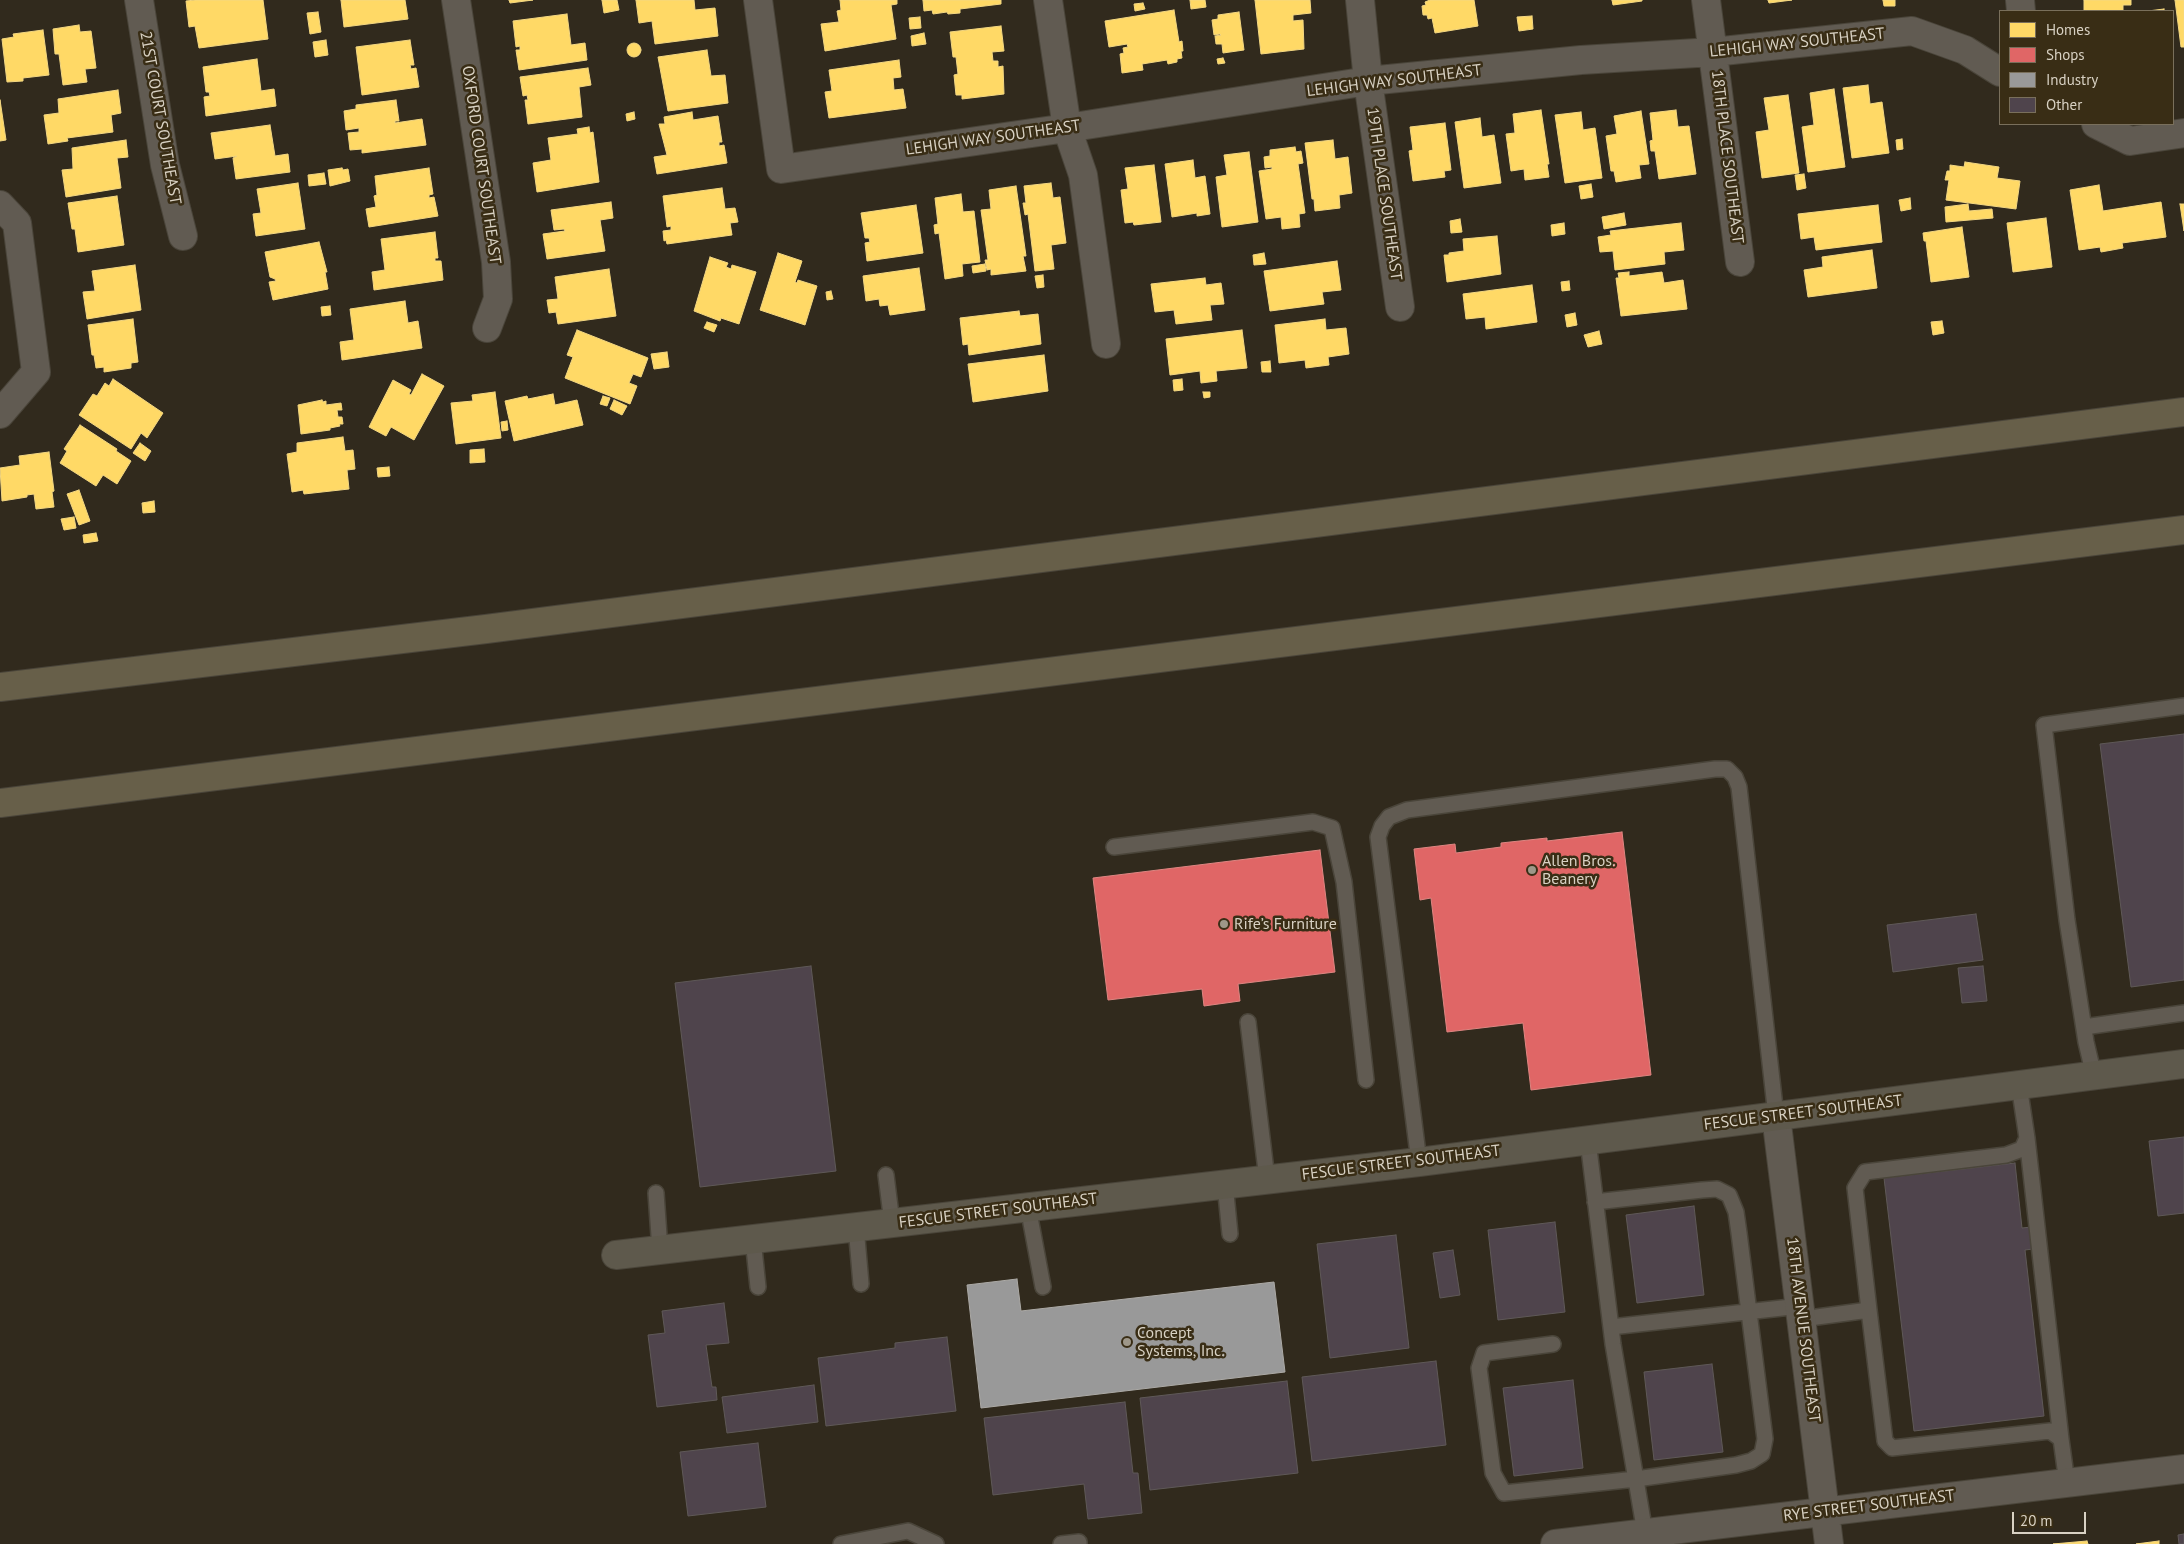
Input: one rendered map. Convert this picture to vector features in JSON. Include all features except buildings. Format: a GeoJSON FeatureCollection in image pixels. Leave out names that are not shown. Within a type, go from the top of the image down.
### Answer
{"type":"FeatureCollection","features":[{"type":"Feature","properties":{"kind":"highway"},"geometry":{"type":"LineString","coordinates":[[2084,424],[2184,402]]}},
{"type":"Feature","properties":{"kind":"highway"},"geometry":{"type":"LineString","coordinates":[[0,687],[486,629],[2184,412]]}},
{"type":"Feature","properties":{"kind":"highway"},"geometry":{"type":"LineString","coordinates":[[0,803],[2184,530]]}},
{"type":"Feature","properties":{"kind":"street","name":"21ST COURT SOUTHEAST"},"geometry":{"type":"LineString","coordinates":[[139,0],[165,165],[183,236]]}},
{"type":"Feature","properties":{"kind":"street","name":"OXFORD COURT SOUTHEAST"},"geometry":{"type":"LineString","coordinates":[[456,0],[496,262],[498,299],[487,328]]}},
{"type":"Feature","properties":{"kind":"street","name":"LEHIGH WAY SOUTHEAST"},"geometry":{"type":"LineString","coordinates":[[758,0],[781,169],[1067,128],[1368,81],[1581,60],[1713,52],[1912,31],[1965,50],[1999,71]]}},
{"type":"Feature","properties":{"kind":"street"},"geometry":{"type":"LineString","coordinates":[[1048,0],[1067,128],[1083,175],[1106,344]]}},
{"type":"Feature","properties":{"kind":"street","name":"19TH PLACE SOUTHEAST"},"geometry":{"type":"LineString","coordinates":[[1360,0],[1368,81],[1400,307]]}},
{"type":"Feature","properties":{"kind":"street"},"geometry":{"type":"LineString","coordinates":[[1706,0],[1713,52]]}},
{"type":"Feature","properties":{"kind":"street","name":"18TH PLACE SOUTHEAST"},"geometry":{"type":"LineString","coordinates":[[1713,52],[1740,262]]}},
{"type":"Feature","properties":{"kind":"street"},"geometry":{"type":"LineString","coordinates":[[2098,125],[2130,142],[2184,133]]}},
{"type":"Feature","properties":{"kind":"street"},"geometry":{"type":"LineString","coordinates":[[0,205],[18,223],[36,372],[0,414]]}},
{"type":"Feature","properties":{"kind":"street","name":"FESCUE STREET SOUTHEAST"},"geometry":{"type":"LineString","coordinates":[[616,1255],[1418,1162],[2184,1064]]}},
{"type":"Feature","properties":{"kind":"street","name":"18TH AVENUE SOUTHEAST"},"geometry":{"type":"LineString","coordinates":[[1776,1116],[1829,1544]]}},
{"type":"Feature","properties":{"kind":"street","name":"RYE STREET SOUTHEAST"},"geometry":{"type":"LineString","coordinates":[[1555,1544],[2184,1470]]}},
{"type":"Feature","properties":{"kind":"lane"},"geometry":{"type":"LineString","coordinates":[[2094,1076],[2067,920],[2044,725],[2184,706]]}},
{"type":"Feature","properties":{"kind":"lane"},"geometry":{"type":"LineString","coordinates":[[1418,1162],[1378,837],[1382,826],[1389,817],[1407,810],[1715,769],[1727,769],[1735,777],[1739,787],[1776,1116]]}},
{"type":"Feature","properties":{"kind":"lane"},"geometry":{"type":"LineString","coordinates":[[1114,847],[1313,822],[1332,828],[1344,882],[1366,1080]]}},
{"type":"Feature","properties":{"kind":"lane"},"geometry":{"type":"LineString","coordinates":[[2084,1027],[2184,1013]]}},
{"type":"Feature","properties":{"kind":"lane"},"geometry":{"type":"LineString","coordinates":[[1248,1022],[1267,1179]]}},
{"type":"Feature","properties":{"kind":"lane"},"geometry":{"type":"LineString","coordinates":[[2019,1086],[2027,1138],[2067,1483]]}},
{"type":"Feature","properties":{"kind":"lane"},"geometry":{"type":"LineString","coordinates":[[2027,1138],[2022,1149],[2006,1155],[1865,1172],[1855,1188],[1885,1442],[1892,1448],[2050,1431],[2061,1439]]}},
{"type":"Feature","properties":{"kind":"lane"},"geometry":{"type":"LineString","coordinates":[[1588,1140],[1611,1327],[1645,1533]]}},
{"type":"Feature","properties":{"kind":"lane"},"geometry":{"type":"LineString","coordinates":[[886,1175],[892,1223]]}},
{"type":"Feature","properties":{"kind":"lane"},"geometry":{"type":"LineString","coordinates":[[1225,1184],[1230,1234]]}},
{"type":"Feature","properties":{"kind":"lane"},"geometry":{"type":"LineString","coordinates":[[1553,1344],[1484,1353],[1479,1368],[1493,1473],[1504,1493],[1636,1479],[1736,1465],[1751,1461],[1762,1454],[1765,1440],[1749,1312],[1736,1212],[1729,1195],[1717,1189],[1596,1202]]}},
{"type":"Feature","properties":{"kind":"lane"},"geometry":{"type":"LineString","coordinates":[[656,1193],[660,1250]]}},
{"type":"Feature","properties":{"kind":"lane"},"geometry":{"type":"LineString","coordinates":[[1028,1207],[1043,1286]]}},
{"type":"Feature","properties":{"kind":"lane"},"geometry":{"type":"LineString","coordinates":[[856,1227],[861,1284]]}},
{"type":"Feature","properties":{"kind":"lane"},"geometry":{"type":"LineString","coordinates":[[753,1239],[758,1287]]}},
{"type":"Feature","properties":{"kind":"lane"},"geometry":{"type":"LineString","coordinates":[[1611,1327],[1749,1312],[1869,1310]]}},
{"type":"Feature","properties":{"kind":"lane"},"geometry":{"type":"LineString","coordinates":[[841,1544],[908,1531],[936,1544]]}},
{"type":"Feature","properties":{"kind":"lane"},"geometry":{"type":"LineString","coordinates":[[1061,1544],[1079,1542],[1079,1544]]}},
{"type":"Feature","properties":{"kind":"place","name":"Allen Bros. Beanery"},"geometry":{"type":"Point","coordinates":[1532,870]}},
{"type":"Feature","properties":{"kind":"place","name":"Rife’s Furniture"},"geometry":{"type":"Point","coordinates":[1224,924]}},
{"type":"Feature","properties":{"kind":"place","name":"Concept Systems, Inc."},"geometry":{"type":"Point","coordinates":[1127,1342]}}]}
